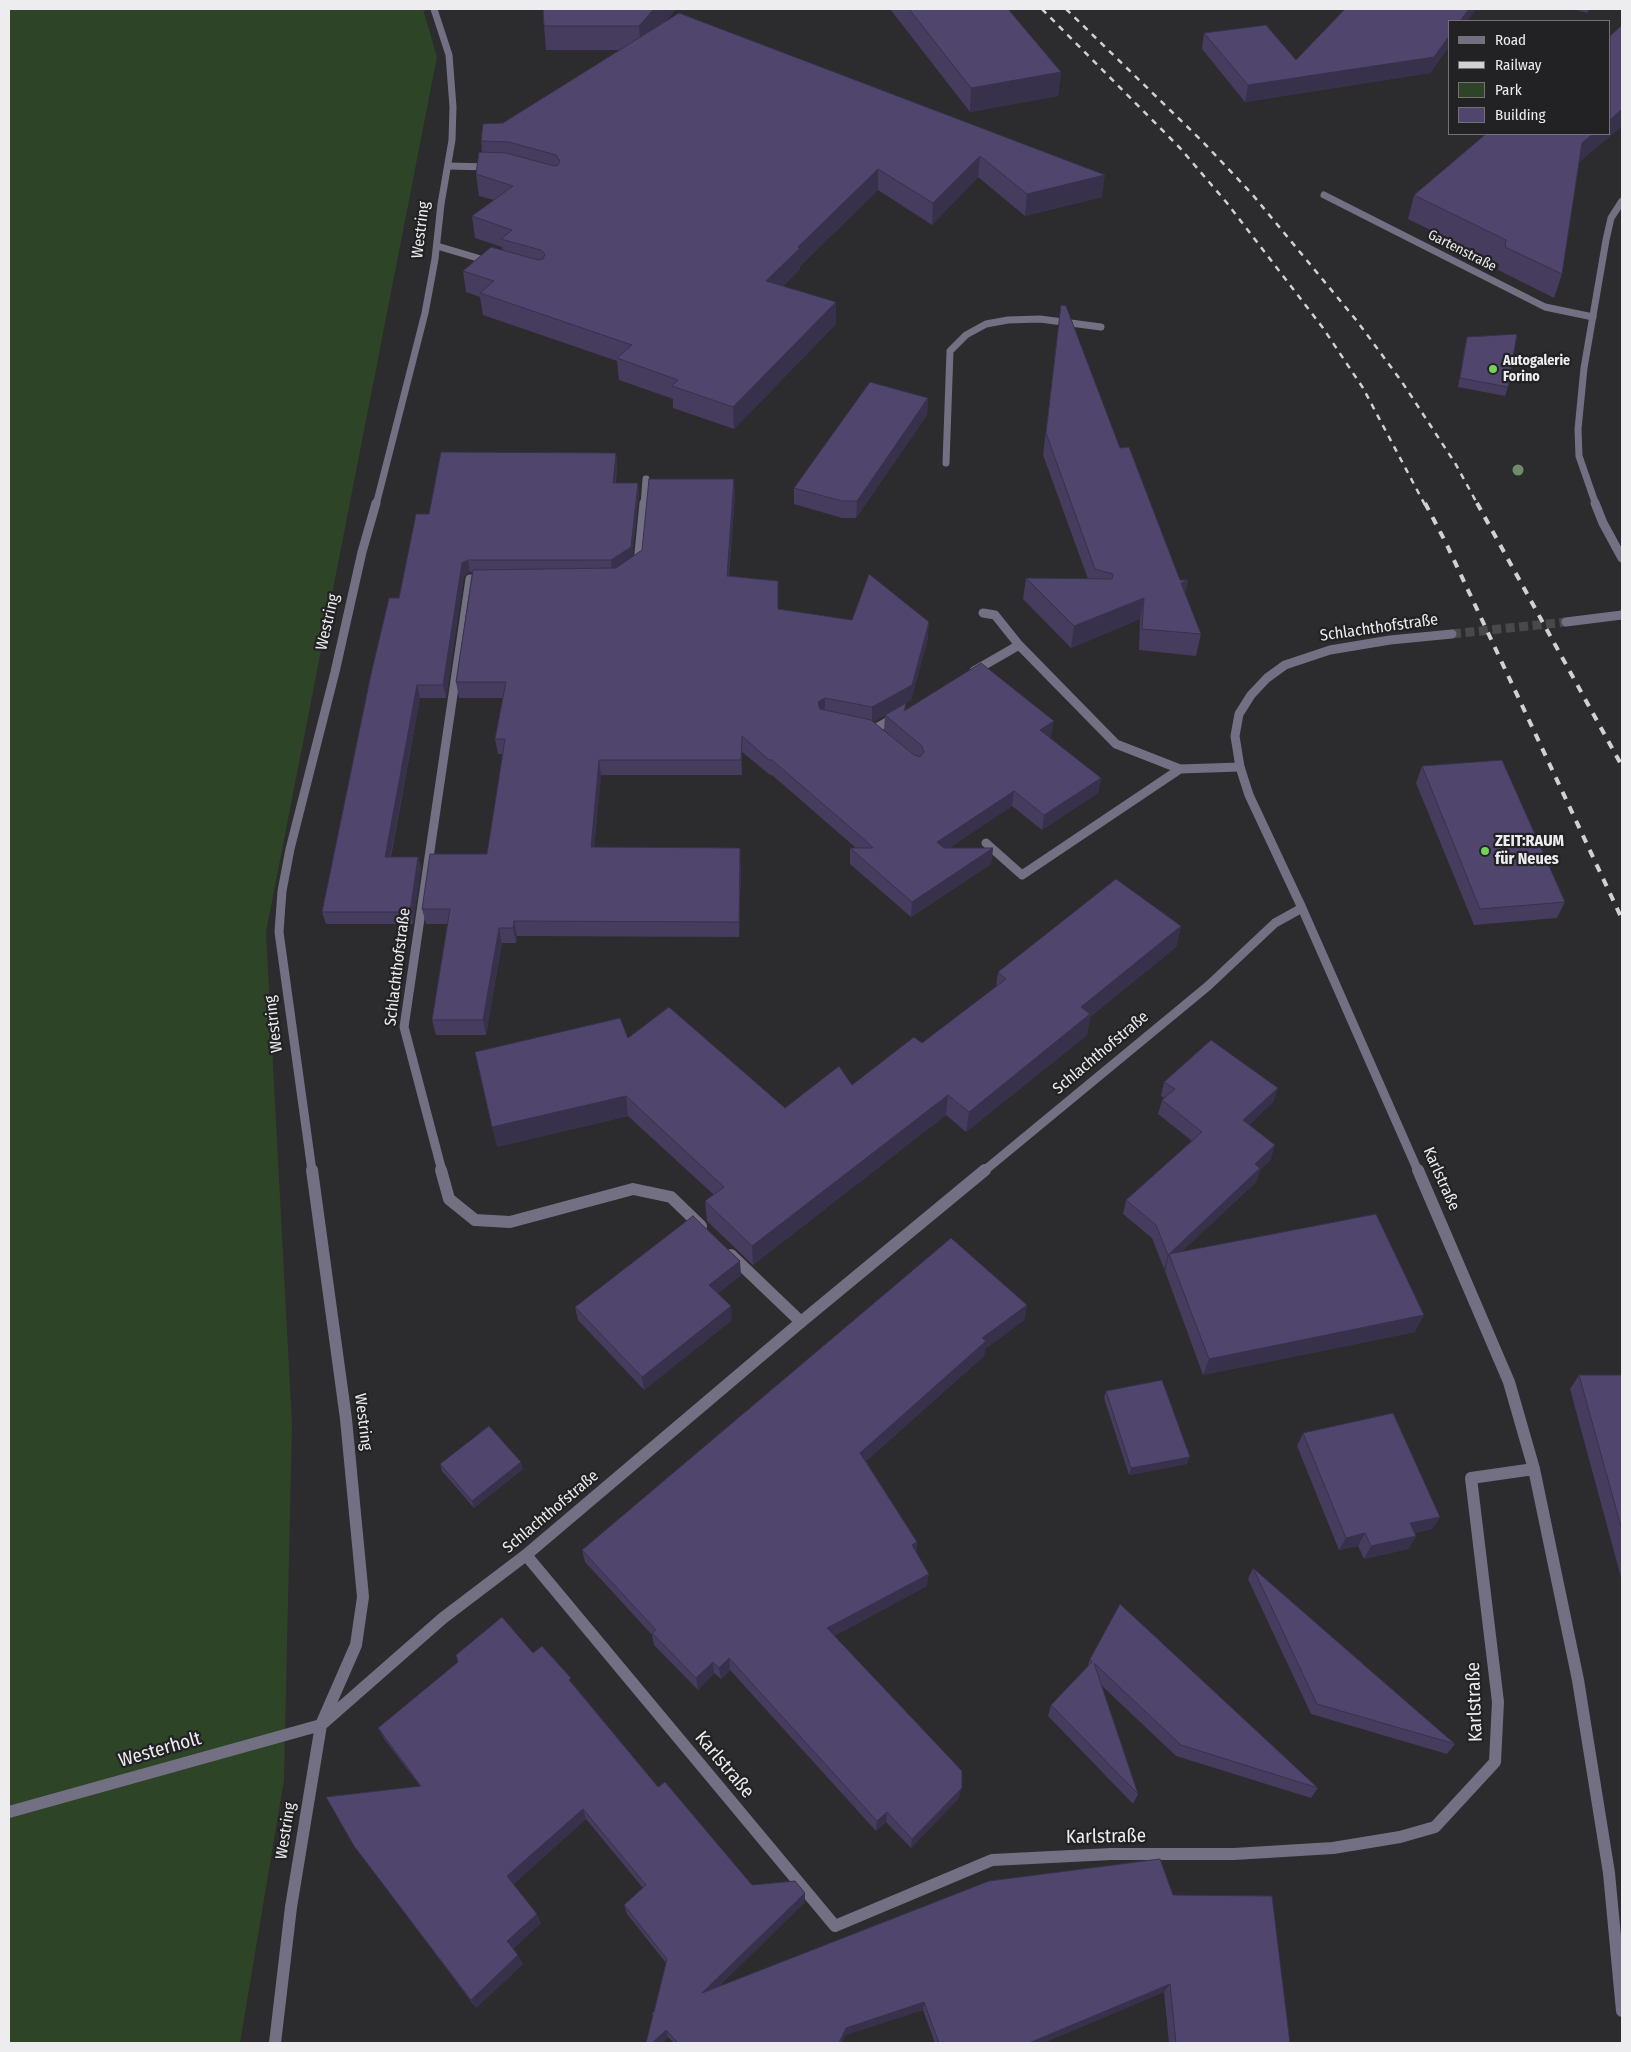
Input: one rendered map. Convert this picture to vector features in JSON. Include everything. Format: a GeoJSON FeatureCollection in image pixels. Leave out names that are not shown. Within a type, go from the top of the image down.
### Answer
{"type":"FeatureCollection","features":[{"type":"Feature","properties":{"kind":"street","name":"Westring"},"geometry":{"type":"LineString","coordinates":[[275,2043],[291,1907],[321,1725],[356,1645],[363,1597],[346,1419],[279,932],[282,891],[290,849],[335,672],[362,552],[387,466],[425,313],[437,246],[441,204],[452,132],[452,80],[449,55],[434,9]]}},
{"type":"Feature","properties":{"kind":"street"},"geometry":{"type":"LineString","coordinates":[[448,166],[495,168]]}},
{"type":"Feature","properties":{"kind":"street","name":"Gartenstraße"},"geometry":{"type":"LineString","coordinates":[[1324,195],[1545,308],[1593,317]]}},
{"type":"Feature","properties":{"kind":"street"},"geometry":{"type":"LineString","coordinates":[[1622,201],[1611,218],[1584,368],[1580,400],[1579,456],[1603,523],[1622,558]]}},
{"type":"Feature","properties":{"kind":"street"},"geometry":{"type":"LineString","coordinates":[[437,246],[504,266]]}},
{"type":"Feature","properties":{"kind":"street"},"geometry":{"type":"LineString","coordinates":[[946,462],[950,351],[966,335],[986,324],[1008,320],[1040,319],[1101,328]]}},
{"type":"Feature","properties":{"kind":"street"},"geometry":{"type":"LineString","coordinates":[[630,569],[638,563],[646,479]]}},
{"type":"Feature","properties":{"kind":"street","name":"Schlachthofstraße"},"geometry":{"type":"LineString","coordinates":[[499,579],[470,579],[404,1027],[449,1199],[475,1220],[510,1222],[634,1189],[671,1197],[705,1230]]}},
{"type":"Feature","properties":{"kind":"street"},"geometry":{"type":"LineString","coordinates":[[983,613],[995,615],[1019,644],[1116,744],[1180,769],[1240,767]]}},
{"type":"Feature","properties":{"kind":"street"},"geometry":{"type":"LineString","coordinates":[[1566,622],[1622,615]]}},
{"type":"Feature","properties":{"kind":"street","name":"Schlachthofstraße"},"geometry":{"type":"LineString","coordinates":[[321,1725],[443,1618],[526,1556],[801,1322],[1208,986],[1275,923],[1302,908],[1265,832],[1249,795],[1240,767],[1236,736],[1239,714],[1251,695],[1267,678],[1286,664],[1330,650],[1390,640],[1452,634]]}},
{"type":"Feature","properties":{"kind":"street"},"geometry":{"type":"LineString","coordinates":[[968,675],[1019,644]]}},
{"type":"Feature","properties":{"kind":"street"},"geometry":{"type":"LineString","coordinates":[[888,742],[869,729],[908,710]]}},
{"type":"Feature","properties":{"kind":"street"},"geometry":{"type":"LineString","coordinates":[[986,843],[1022,874],[1180,769]]}},
{"type":"Feature","properties":{"kind":"street","name":"Karlstraße"},"geometry":{"type":"LineString","coordinates":[[1302,908],[1483,1317],[1509,1382],[1534,1469],[1580,1689],[1609,1873],[1622,2011]]}},
{"type":"Feature","properties":{"kind":"street"},"geometry":{"type":"LineString","coordinates":[[726,1250],[801,1322]]}},
{"type":"Feature","properties":{"kind":"street","name":"Karlstraße"},"geometry":{"type":"LineString","coordinates":[[526,1556],[835,1926],[992,1860],[1112,1854],[1234,1854],[1332,1848],[1400,1837],[1435,1827],[1495,1762],[1498,1702],[1471,1478],[1534,1469]]}},
{"type":"Feature","properties":{"kind":"street","name":"Westerholt"},"geometry":{"type":"LineString","coordinates":[[9,1812],[321,1725]]}},
{"type":"Feature","properties":{"kind":"green space"},"geometry":{"type":"Polygon","coordinates":[[[9,9],[423,9],[437,57],[266,932],[292,1424],[284,1780],[240,2043],[9,2043],[9,9]]]}},
{"type":"Feature","properties":{"kind":"building"},"geometry":{"type":"Polygon","coordinates":[[[543,9],[654,9],[639,26],[544,26],[543,9]]]}},
{"type":"Feature","properties":{"kind":"building"},"geometry":{"type":"Polygon","coordinates":[[[909,9],[1008,9],[1061,72],[971,88],[909,9]]]}},
{"type":"Feature","properties":{"kind":"building"},"geometry":{"type":"Polygon","coordinates":[[[1345,9],[1469,9],[1461,20],[1448,20],[1448,38],[1434,57],[1248,85],[1204,33],[1266,25],[1296,60],[1345,9]]]}},
{"type":"Feature","properties":{"kind":"building"},"geometry":{"type":"Polygon","coordinates":[[[679,13],[1105,175],[1027,194],[980,156],[933,203],[878,169],[766,281],[836,302],[733,407],[672,386],[678,380],[617,358],[632,345],[480,293],[494,281],[463,271],[491,247],[538,260],[543,259],[545,254],[541,250],[501,239],[512,230],[472,216],[513,186],[476,174],[479,152],[506,153],[554,166],[558,165],[560,161],[556,155],[509,142],[481,141],[483,124],[503,123],[679,13]]]}},
{"type":"Feature","properties":{"kind":"building"},"geometry":{"type":"Polygon","coordinates":[[[1622,25],[1622,109],[1611,119],[1611,35],[1622,25]]]}},
{"type":"Feature","properties":{"kind":"building"},"geometry":{"type":"Polygon","coordinates":[[[1485,135],[1592,135],[1582,143],[1562,274],[1505,247],[1506,240],[1414,195],[1485,135]]]}},
{"type":"Feature","properties":{"kind":"building"},"geometry":{"type":"Polygon","coordinates":[[[1061,305],[1066,306],[1120,448],[1129,447],[1180,580],[1188,580],[1181,583],[1201,634],[1142,629],[1144,598],[1074,626],[1026,578],[1112,579],[1113,574],[1095,569],[1046,433],[1061,305]]]}},
{"type":"Feature","properties":{"kind":"building"},"geometry":{"type":"Polygon","coordinates":[[[1517,334],[1508,387],[1460,378],[1467,337],[1517,334]]]}},
{"type":"Feature","properties":{"kind":"building"},"geometry":{"type":"Polygon","coordinates":[[[870,382],[928,398],[857,501],[842,501],[794,488],[870,382]]]}},
{"type":"Feature","properties":{"kind":"building"},"geometry":{"type":"Polygon","coordinates":[[[441,452],[616,453],[613,483],[638,483],[631,547],[611,560],[468,560],[462,563],[443,685],[417,685],[385,857],[418,857],[410,912],[322,912],[371,674],[389,598],[399,598],[416,514],[429,514],[441,452]]]}},
{"type":"Feature","properties":{"kind":"building"},"geometry":{"type":"Polygon","coordinates":[[[649,479],[734,479],[727,576],[778,581],[778,609],[852,620],[869,574],[929,622],[912,685],[872,707],[825,698],[818,702],[820,709],[871,720],[914,755],[920,757],[924,752],[922,746],[885,715],[906,703],[904,711],[981,663],[1054,721],[1040,730],[1101,778],[1044,815],[1014,791],[937,842],[944,848],[993,848],[912,902],[850,848],[873,848],[866,841],[742,736],[741,760],[599,760],[591,847],[740,848],[739,922],[514,921],[513,928],[499,928],[483,1020],[432,1020],[450,909],[422,909],[430,854],[487,854],[505,739],[495,739],[506,682],[456,682],[473,570],[616,568],[642,550],[649,479]]]}},
{"type":"Feature","properties":{"kind":"building","name":"ZEIT:RAUM für Neues"},"geometry":{"type":"Polygon","coordinates":[[[1502,760],[1565,902],[1480,909],[1422,766],[1502,760]]]}},
{"type":"Feature","properties":{"kind":"building"},"geometry":{"type":"Polygon","coordinates":[[[1116,879],[1181,926],[1081,1007],[1090,1014],[969,1112],[948,1095],[752,1246],[705,1201],[724,1187],[626,1096],[492,1127],[475,1052],[620,1018],[628,1038],[669,1007],[785,1108],[839,1066],[852,1085],[914,1037],[922,1043],[1006,979],[998,972],[1116,879]]]}},
{"type":"Feature","properties":{"kind":"building"},"geometry":{"type":"Polygon","coordinates":[[[1211,1040],[1278,1088],[1243,1120],[1275,1145],[1255,1164],[1260,1168],[1168,1255],[1156,1225],[1126,1200],[1202,1132],[1162,1100],[1175,1089],[1164,1082],[1211,1040]]]}},
{"type":"Feature","properties":{"kind":"building"},"geometry":{"type":"Polygon","coordinates":[[[1376,1214],[1424,1315],[1209,1359],[1169,1254],[1376,1214]]]}},
{"type":"Feature","properties":{"kind":"building"},"geometry":{"type":"Polygon","coordinates":[[[693,1216],[740,1261],[709,1285],[731,1306],[642,1377],[575,1307],[693,1216]]]}},
{"type":"Feature","properties":{"kind":"building"},"geometry":{"type":"Polygon","coordinates":[[[951,1238],[1027,1305],[982,1338],[986,1341],[860,1453],[917,1542],[912,1545],[929,1574],[827,1628],[962,1771],[962,1788],[912,1839],[887,1812],[877,1821],[729,1658],[719,1668],[713,1662],[696,1678],[652,1633],[656,1630],[582,1550],[951,1238]]]}},
{"type":"Feature","properties":{"kind":"building"},"geometry":{"type":"Polygon","coordinates":[[[1579,1375],[1622,1375],[1622,1530],[1579,1375]]]}},
{"type":"Feature","properties":{"kind":"building"},"geometry":{"type":"Polygon","coordinates":[[[1162,1380],[1190,1457],[1131,1468],[1106,1391],[1162,1380]]]}},
{"type":"Feature","properties":{"kind":"building"},"geometry":{"type":"Polygon","coordinates":[[[1393,1413],[1440,1517],[1410,1523],[1416,1536],[1371,1546],[1365,1533],[1346,1538],[1303,1433],[1393,1413]]]}},
{"type":"Feature","properties":{"kind":"building"},"geometry":{"type":"Polygon","coordinates":[[[489,1426],[521,1462],[472,1501],[440,1464],[489,1426]]]}},
{"type":"Feature","properties":{"kind":"building"},"geometry":{"type":"Polygon","coordinates":[[[1253,1568],[1372,1672],[1455,1744],[1317,1704],[1253,1568]]]}},
{"type":"Feature","properties":{"kind":"building"},"geometry":{"type":"Polygon","coordinates":[[[1120,1604],[1318,1788],[1181,1745],[1094,1663],[1138,1794],[1051,1705],[1092,1662],[1090,1659],[1120,1604]]]}},
{"type":"Feature","properties":{"kind":"building"},"geometry":{"type":"Polygon","coordinates":[[[502,1617],[533,1653],[542,1646],[571,1678],[569,1680],[658,1787],[665,1782],[752,1885],[795,1881],[805,1893],[702,1993],[989,1881],[1160,1859],[1173,1895],[1272,1896],[1290,2043],[1176,2043],[1170,1984],[1029,2043],[939,2043],[924,2002],[846,2028],[839,2043],[678,2043],[666,2030],[652,2043],[646,2043],[667,1959],[624,1905],[646,1885],[583,1809],[507,1876],[537,1914],[507,1941],[518,1955],[471,2000],[354,1846],[326,1797],[421,1786],[378,1728],[458,1662],[456,1655],[502,1617]]]}},
{"type":"Feature","properties":{"kind":"tunnel"},"geometry":{"type":"LineString","coordinates":[[1452,634],[1566,622]]}},
{"type":"Feature","properties":{"kind":"railway"},"geometry":{"type":"LineString","coordinates":[[1042,9],[1180,148],[1227,203],[1323,328],[1363,388],[1425,505]]}},
{"type":"Feature","properties":{"kind":"railway"},"geometry":{"type":"LineString","coordinates":[[1066,9],[1203,142],[1252,194],[1357,321],[1402,382],[1455,463],[1478,505]]}},
{"type":"Feature","properties":{"kind":"railway"},"geometry":{"type":"LineString","coordinates":[[1425,503],[1446,543],[1622,919]]}},
{"type":"Feature","properties":{"kind":"railway"},"geometry":{"type":"LineString","coordinates":[[1477,503],[1622,766]]}},
{"type":"Feature","properties":{"kind":"place","name":"Autogalerie Forino"},"geometry":{"type":"Point","coordinates":[1493,369]}},
{"type":"Feature","properties":{"kind":"place","name":"ZEIT:RAUM für Neues"},"geometry":{"type":"Point","coordinates":[1485,851]}}]}
